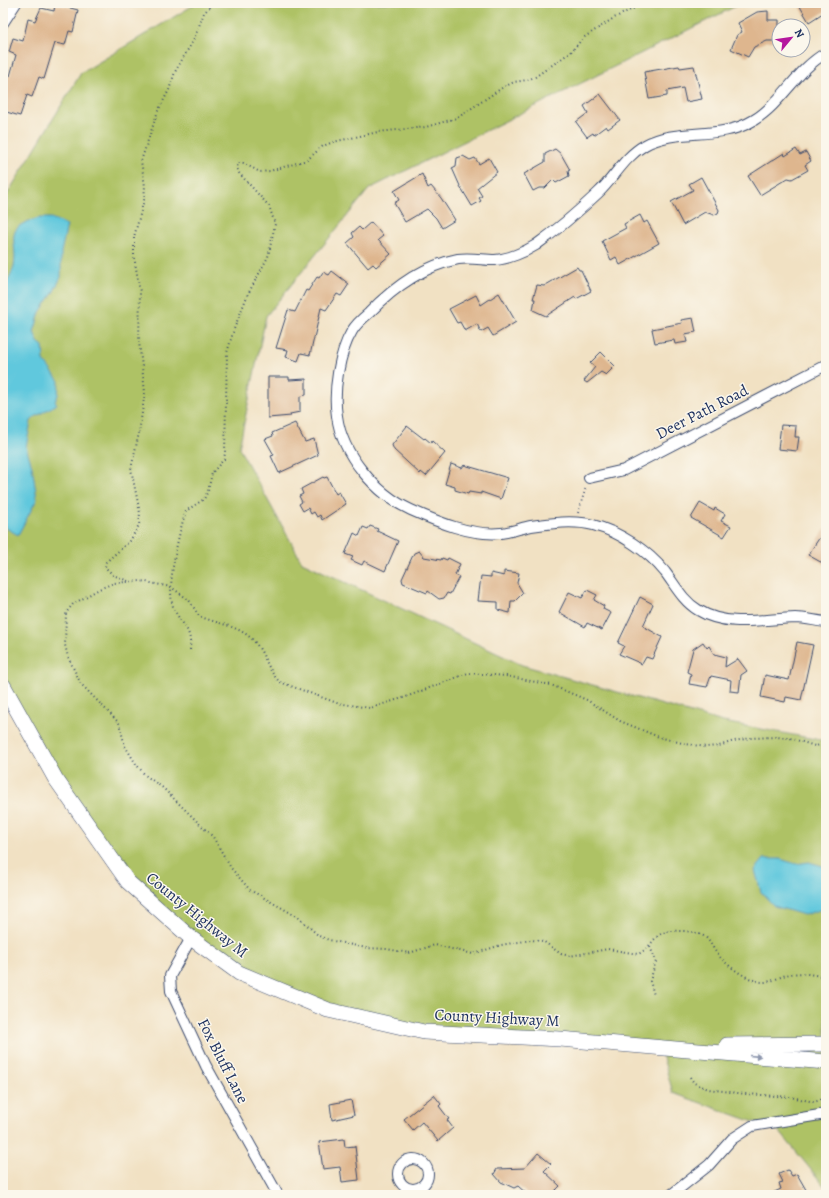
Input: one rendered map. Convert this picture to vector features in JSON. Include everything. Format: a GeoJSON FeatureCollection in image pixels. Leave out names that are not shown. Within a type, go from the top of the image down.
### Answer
{"type":"FeatureCollection","features":[{"type":"Feature","properties":{"kind":"main road","name":"County Highway M"},"geometry":{"type":"LineString","coordinates":[[3,685],[55,778],[110,858],[137,891],[191,938],[239,973],[328,1010],[424,1032],[560,1039],[826,1062]]}},
{"type":"Feature","properties":{"kind":"main road","name":"County Highway M"},"geometry":{"type":"LineString","coordinates":[[660,1047],[826,1044]]}},
{"type":"Feature","properties":{"kind":"street"},"geometry":{"type":"LineString","coordinates":[[3,22],[16,3]]}},
{"type":"Feature","properties":{"kind":"street"},"geometry":{"type":"LineString","coordinates":[[826,53],[817,58],[804,70],[767,111],[751,122],[716,133],[667,137],[645,145],[629,155],[599,192],[533,247],[498,260],[460,258],[422,272],[403,283],[376,305],[352,331],[338,372],[336,390],[337,417],[340,432],[356,461],[367,476],[386,494],[408,509],[445,524],[488,533],[498,533],[531,526],[575,523],[597,526],[611,531],[639,548],[654,560],[682,596],[696,609],[710,615],[753,622],[798,618],[826,622]]}},
{"type":"Feature","properties":{"kind":"street","name":"Deer Path Road"},"geometry":{"type":"LineString","coordinates":[[589,478],[624,470],[826,365]]}},
{"type":"Feature","properties":{"kind":"street","name":"Fox Bluff Lane"},"geometry":{"type":"LineString","coordinates":[[191,938],[170,976],[171,991],[206,1066],[278,1195]]}},
{"type":"Feature","properties":{"kind":"street"},"geometry":{"type":"LineString","coordinates":[[672,1195],[709,1165],[732,1139],[752,1126],[826,1114]]}},
{"type":"Feature","properties":{"kind":"path"},"geometry":{"type":"LineString","coordinates":[[129,581],[113,575],[105,567],[106,562],[130,542],[139,525],[140,514],[130,469],[139,432],[145,392],[139,342],[140,292],[134,256],[134,237],[144,200],[145,186],[140,161],[158,111],[169,90],[175,72],[194,39],[204,13],[213,3]]}},
{"type":"Feature","properties":{"kind":"path"},"geometry":{"type":"LineString","coordinates":[[190,650],[190,633],[174,608],[171,588],[176,550],[186,511],[204,499],[208,491],[212,473],[224,459],[228,349],[248,294],[268,257],[275,224],[273,214],[263,197],[239,173],[237,168],[238,163],[243,163],[260,172],[270,171],[307,160],[323,146],[333,142],[378,132],[426,127],[457,118],[502,88],[514,82],[535,77],[572,52],[583,38],[614,18],[645,3]]}},
{"type":"Feature","properties":{"kind":"path"},"geometry":{"type":"LineString","coordinates":[[575,523],[589,478]]}},
{"type":"Feature","properties":{"kind":"path"},"geometry":{"type":"LineString","coordinates":[[826,744],[815,746],[790,738],[775,737],[751,738],[734,741],[719,746],[706,747],[686,744],[659,737],[620,721],[587,700],[551,685],[528,679],[480,673],[468,673],[452,678],[406,697],[370,708],[337,703],[280,682],[273,676],[253,640],[222,622],[199,616],[189,600],[171,588],[141,581],[114,583],[104,587],[73,604],[66,613],[64,628],[68,657],[81,684],[119,724],[124,746],[136,764],[145,775],[163,788],[213,837],[231,868],[250,890],[298,917],[319,936],[329,940],[366,948],[387,949],[409,954],[435,944],[473,954],[501,945],[531,940],[543,941],[561,954],[570,956],[608,949],[638,954],[650,947],[658,936],[671,930],[695,932],[708,939],[722,960],[748,978],[760,982],[768,982],[788,974],[800,973],[826,977]]}},
{"type":"Feature","properties":{"kind":"path"},"geometry":{"type":"LineString","coordinates":[[650,947],[656,960],[650,981],[654,995]]}},
{"type":"Feature","properties":{"kind":"path"},"geometry":{"type":"LineString","coordinates":[[690,1077],[694,1083],[708,1089],[745,1094],[791,1097],[814,1102],[826,1098]]}},
{"type":"Feature","properties":{"kind":"green space"},"geometry":{"type":"Polygon","coordinates":[[[197,3],[742,3],[369,189],[266,316],[239,448],[302,562],[522,665],[723,722],[826,741],[826,1188],[779,1131],[673,1093],[660,1047],[424,1032],[328,1010],[239,973],[128,882],[3,685],[3,201],[81,73],[197,3]]]}},
{"type":"Feature","properties":{"kind":"water"},"geometry":{"type":"Polygon","coordinates":[[[40,218],[51,218],[67,225],[61,252],[61,277],[53,293],[40,312],[34,332],[38,342],[43,346],[44,361],[59,381],[58,395],[55,401],[57,404],[31,421],[26,447],[32,466],[37,499],[18,535],[6,528],[3,522],[3,289],[14,266],[14,236],[16,231],[20,226],[40,218]]]}},
{"type":"Feature","properties":{"kind":"water"},"geometry":{"type":"Polygon","coordinates":[[[764,859],[780,859],[796,864],[809,862],[826,867],[826,908],[804,915],[774,906],[761,892],[755,870],[764,859]]]}},
{"type":"Feature","properties":{"kind":"building"},"geometry":{"type":"Polygon","coordinates":[[[798,3],[826,3],[826,11],[811,21],[811,18],[807,18],[798,3]]]}},
{"type":"Feature","properties":{"kind":"building"},"geometry":{"type":"Polygon","coordinates":[[[55,4],[78,10],[73,32],[69,31],[65,45],[55,43],[44,79],[39,77],[32,97],[27,95],[20,116],[3,111],[3,74],[10,76],[16,55],[9,52],[13,38],[23,41],[28,19],[35,21],[41,8],[54,11],[55,4]]]}},
{"type":"Feature","properties":{"kind":"building"},"geometry":{"type":"Polygon","coordinates":[[[768,11],[768,20],[771,20],[771,41],[767,41],[754,47],[748,57],[731,49],[737,35],[742,32],[738,23],[757,12],[768,11]]]}},
{"type":"Feature","properties":{"kind":"building"},"geometry":{"type":"Polygon","coordinates":[[[679,66],[680,68],[694,66],[702,99],[686,102],[683,88],[667,91],[667,96],[649,99],[644,72],[679,66]]]}},
{"type":"Feature","properties":{"kind":"building"},"geometry":{"type":"Polygon","coordinates":[[[600,94],[620,120],[608,129],[606,126],[594,135],[593,133],[587,137],[576,122],[588,113],[584,106],[600,94]]]}},
{"type":"Feature","properties":{"kind":"building"},"geometry":{"type":"Polygon","coordinates":[[[555,149],[561,154],[570,170],[568,171],[569,176],[556,183],[553,180],[545,188],[539,188],[533,191],[524,174],[545,162],[545,154],[555,149]]]}},
{"type":"Feature","properties":{"kind":"building"},"geometry":{"type":"Polygon","coordinates":[[[796,149],[800,155],[806,152],[811,161],[805,165],[808,170],[792,179],[788,178],[760,195],[748,176],[784,153],[785,156],[796,149]]]}},
{"type":"Feature","properties":{"kind":"building"},"geometry":{"type":"Polygon","coordinates":[[[463,156],[470,160],[475,158],[479,164],[489,158],[497,172],[477,188],[482,196],[479,198],[481,201],[472,206],[460,186],[452,168],[456,166],[457,158],[463,156]]]}},
{"type":"Feature","properties":{"kind":"building"},"geometry":{"type":"Polygon","coordinates":[[[422,174],[428,188],[431,186],[441,198],[455,220],[442,228],[436,218],[427,209],[405,222],[394,203],[399,200],[394,191],[422,174]]]}},
{"type":"Feature","properties":{"kind":"building"},"geometry":{"type":"Polygon","coordinates":[[[701,177],[719,210],[718,213],[714,215],[705,212],[683,225],[671,202],[693,190],[689,184],[701,177]]]}},
{"type":"Feature","properties":{"kind":"building"},"geometry":{"type":"Polygon","coordinates":[[[640,215],[644,223],[647,221],[659,243],[620,265],[616,257],[611,260],[602,241],[626,228],[624,224],[640,215]]]}},
{"type":"Feature","properties":{"kind":"building"},"geometry":{"type":"Polygon","coordinates":[[[371,222],[383,236],[378,240],[391,254],[376,267],[373,264],[368,268],[347,243],[354,237],[352,233],[359,227],[362,230],[371,222]]]}},
{"type":"Feature","properties":{"kind":"building"},"geometry":{"type":"Polygon","coordinates":[[[577,267],[581,270],[591,291],[576,299],[575,297],[546,316],[533,310],[535,299],[533,299],[537,285],[544,286],[577,267]]]}},
{"type":"Feature","properties":{"kind":"building"},"geometry":{"type":"Polygon","coordinates":[[[332,271],[349,284],[341,296],[337,294],[326,310],[321,308],[310,355],[301,353],[298,361],[286,357],[288,350],[276,348],[288,310],[295,312],[306,290],[308,291],[317,277],[319,278],[323,272],[329,275],[332,271]]]}},
{"type":"Feature","properties":{"kind":"building"},"geometry":{"type":"Polygon","coordinates":[[[499,293],[516,322],[493,336],[488,328],[481,332],[477,324],[465,331],[460,322],[457,323],[449,309],[476,295],[481,305],[499,293]]]}},
{"type":"Feature","properties":{"kind":"building"},"geometry":{"type":"Polygon","coordinates":[[[693,318],[696,332],[685,334],[687,342],[675,344],[674,340],[655,343],[652,329],[682,323],[681,320],[693,318]]]}},
{"type":"Feature","properties":{"kind":"building"},"geometry":{"type":"Polygon","coordinates":[[[601,352],[615,366],[606,375],[601,372],[587,383],[584,381],[595,367],[590,363],[601,352]]]}},
{"type":"Feature","properties":{"kind":"building"},"geometry":{"type":"Polygon","coordinates":[[[268,377],[289,377],[289,380],[306,379],[306,395],[300,396],[300,412],[290,414],[291,416],[268,418],[268,377]]]}},
{"type":"Feature","properties":{"kind":"building"},"geometry":{"type":"Polygon","coordinates":[[[295,423],[305,442],[314,439],[318,455],[279,473],[271,456],[274,455],[265,439],[273,436],[272,433],[295,423]]]}},
{"type":"Feature","properties":{"kind":"building"},"geometry":{"type":"Polygon","coordinates":[[[781,425],[796,426],[795,437],[799,437],[797,451],[778,449],[781,425]]]}},
{"type":"Feature","properties":{"kind":"building"},"geometry":{"type":"Polygon","coordinates":[[[407,426],[424,439],[425,438],[431,443],[432,441],[445,453],[426,476],[421,472],[420,474],[394,450],[392,445],[407,426]]]}},
{"type":"Feature","properties":{"kind":"building"},"geometry":{"type":"Polygon","coordinates":[[[451,464],[462,468],[464,465],[508,478],[501,499],[481,492],[481,494],[469,492],[468,494],[455,490],[455,487],[445,484],[451,464]]]}},
{"type":"Feature","properties":{"kind":"building"},"geometry":{"type":"Polygon","coordinates":[[[323,477],[327,477],[336,494],[339,492],[346,504],[322,520],[320,515],[317,517],[314,512],[311,514],[308,508],[303,511],[299,504],[302,502],[299,496],[303,494],[301,489],[323,477]]]}},
{"type":"Feature","properties":{"kind":"building"},"geometry":{"type":"Polygon","coordinates":[[[700,503],[714,511],[715,508],[725,514],[721,521],[731,526],[724,537],[691,518],[700,503]]]}},
{"type":"Feature","properties":{"kind":"building"},"geometry":{"type":"Polygon","coordinates":[[[370,526],[398,541],[385,571],[364,561],[362,565],[351,560],[353,557],[345,554],[354,533],[359,536],[363,527],[368,529],[370,526]]]}},
{"type":"Feature","properties":{"kind":"building"},"geometry":{"type":"Polygon","coordinates":[[[826,528],[826,565],[808,555],[826,528]]]}},
{"type":"Feature","properties":{"kind":"building"},"geometry":{"type":"Polygon","coordinates":[[[419,551],[424,557],[441,560],[442,558],[447,560],[448,558],[460,564],[455,575],[459,577],[450,594],[447,593],[444,598],[439,599],[428,591],[427,593],[403,583],[402,579],[414,553],[419,551]]]}},
{"type":"Feature","properties":{"kind":"building"},"geometry":{"type":"Polygon","coordinates":[[[504,571],[519,573],[517,583],[523,593],[515,601],[511,601],[510,613],[498,610],[498,602],[478,601],[481,576],[491,577],[491,573],[504,576],[504,571]]]}},
{"type":"Feature","properties":{"kind":"building"},"geometry":{"type":"Polygon","coordinates":[[[587,590],[597,595],[594,600],[604,606],[603,609],[611,613],[602,630],[587,623],[585,627],[559,612],[569,592],[582,598],[587,590]]]}},
{"type":"Feature","properties":{"kind":"building"},"geometry":{"type":"Polygon","coordinates":[[[640,597],[653,604],[643,626],[662,637],[652,659],[646,657],[642,664],[619,654],[624,646],[618,643],[640,597]]]}},
{"type":"Feature","properties":{"kind":"building"},"geometry":{"type":"Polygon","coordinates":[[[703,642],[707,648],[709,646],[714,654],[726,657],[725,667],[738,659],[747,671],[741,675],[739,692],[730,691],[731,680],[711,676],[707,687],[689,684],[691,674],[687,672],[693,649],[703,642]]]}},
{"type":"Feature","properties":{"kind":"building"},"geometry":{"type":"Polygon","coordinates":[[[797,642],[813,645],[801,700],[786,697],[785,702],[761,697],[765,675],[789,680],[797,642]]]}},
{"type":"Feature","properties":{"kind":"building"},"geometry":{"type":"Polygon","coordinates":[[[434,1095],[441,1104],[439,1106],[449,1119],[447,1120],[453,1128],[438,1141],[422,1122],[413,1130],[404,1119],[434,1095]]]}},
{"type":"Feature","properties":{"kind":"building"},"geometry":{"type":"Polygon","coordinates":[[[351,1100],[354,1115],[332,1120],[330,1104],[351,1100]]]}},
{"type":"Feature","properties":{"kind":"building"},"geometry":{"type":"Polygon","coordinates":[[[344,1139],[345,1147],[355,1146],[359,1180],[342,1182],[340,1167],[323,1169],[319,1142],[344,1139]]]}},
{"type":"Feature","properties":{"kind":"building"},"geometry":{"type":"Polygon","coordinates":[[[538,1153],[551,1164],[544,1171],[560,1186],[551,1195],[528,1195],[518,1186],[514,1188],[501,1182],[494,1174],[497,1169],[525,1168],[538,1153]]]}},
{"type":"Feature","properties":{"kind":"building"},"geometry":{"type":"Polygon","coordinates":[[[788,1170],[792,1176],[797,1174],[809,1195],[768,1195],[781,1189],[779,1183],[783,1182],[779,1174],[788,1170]]]}}]}
